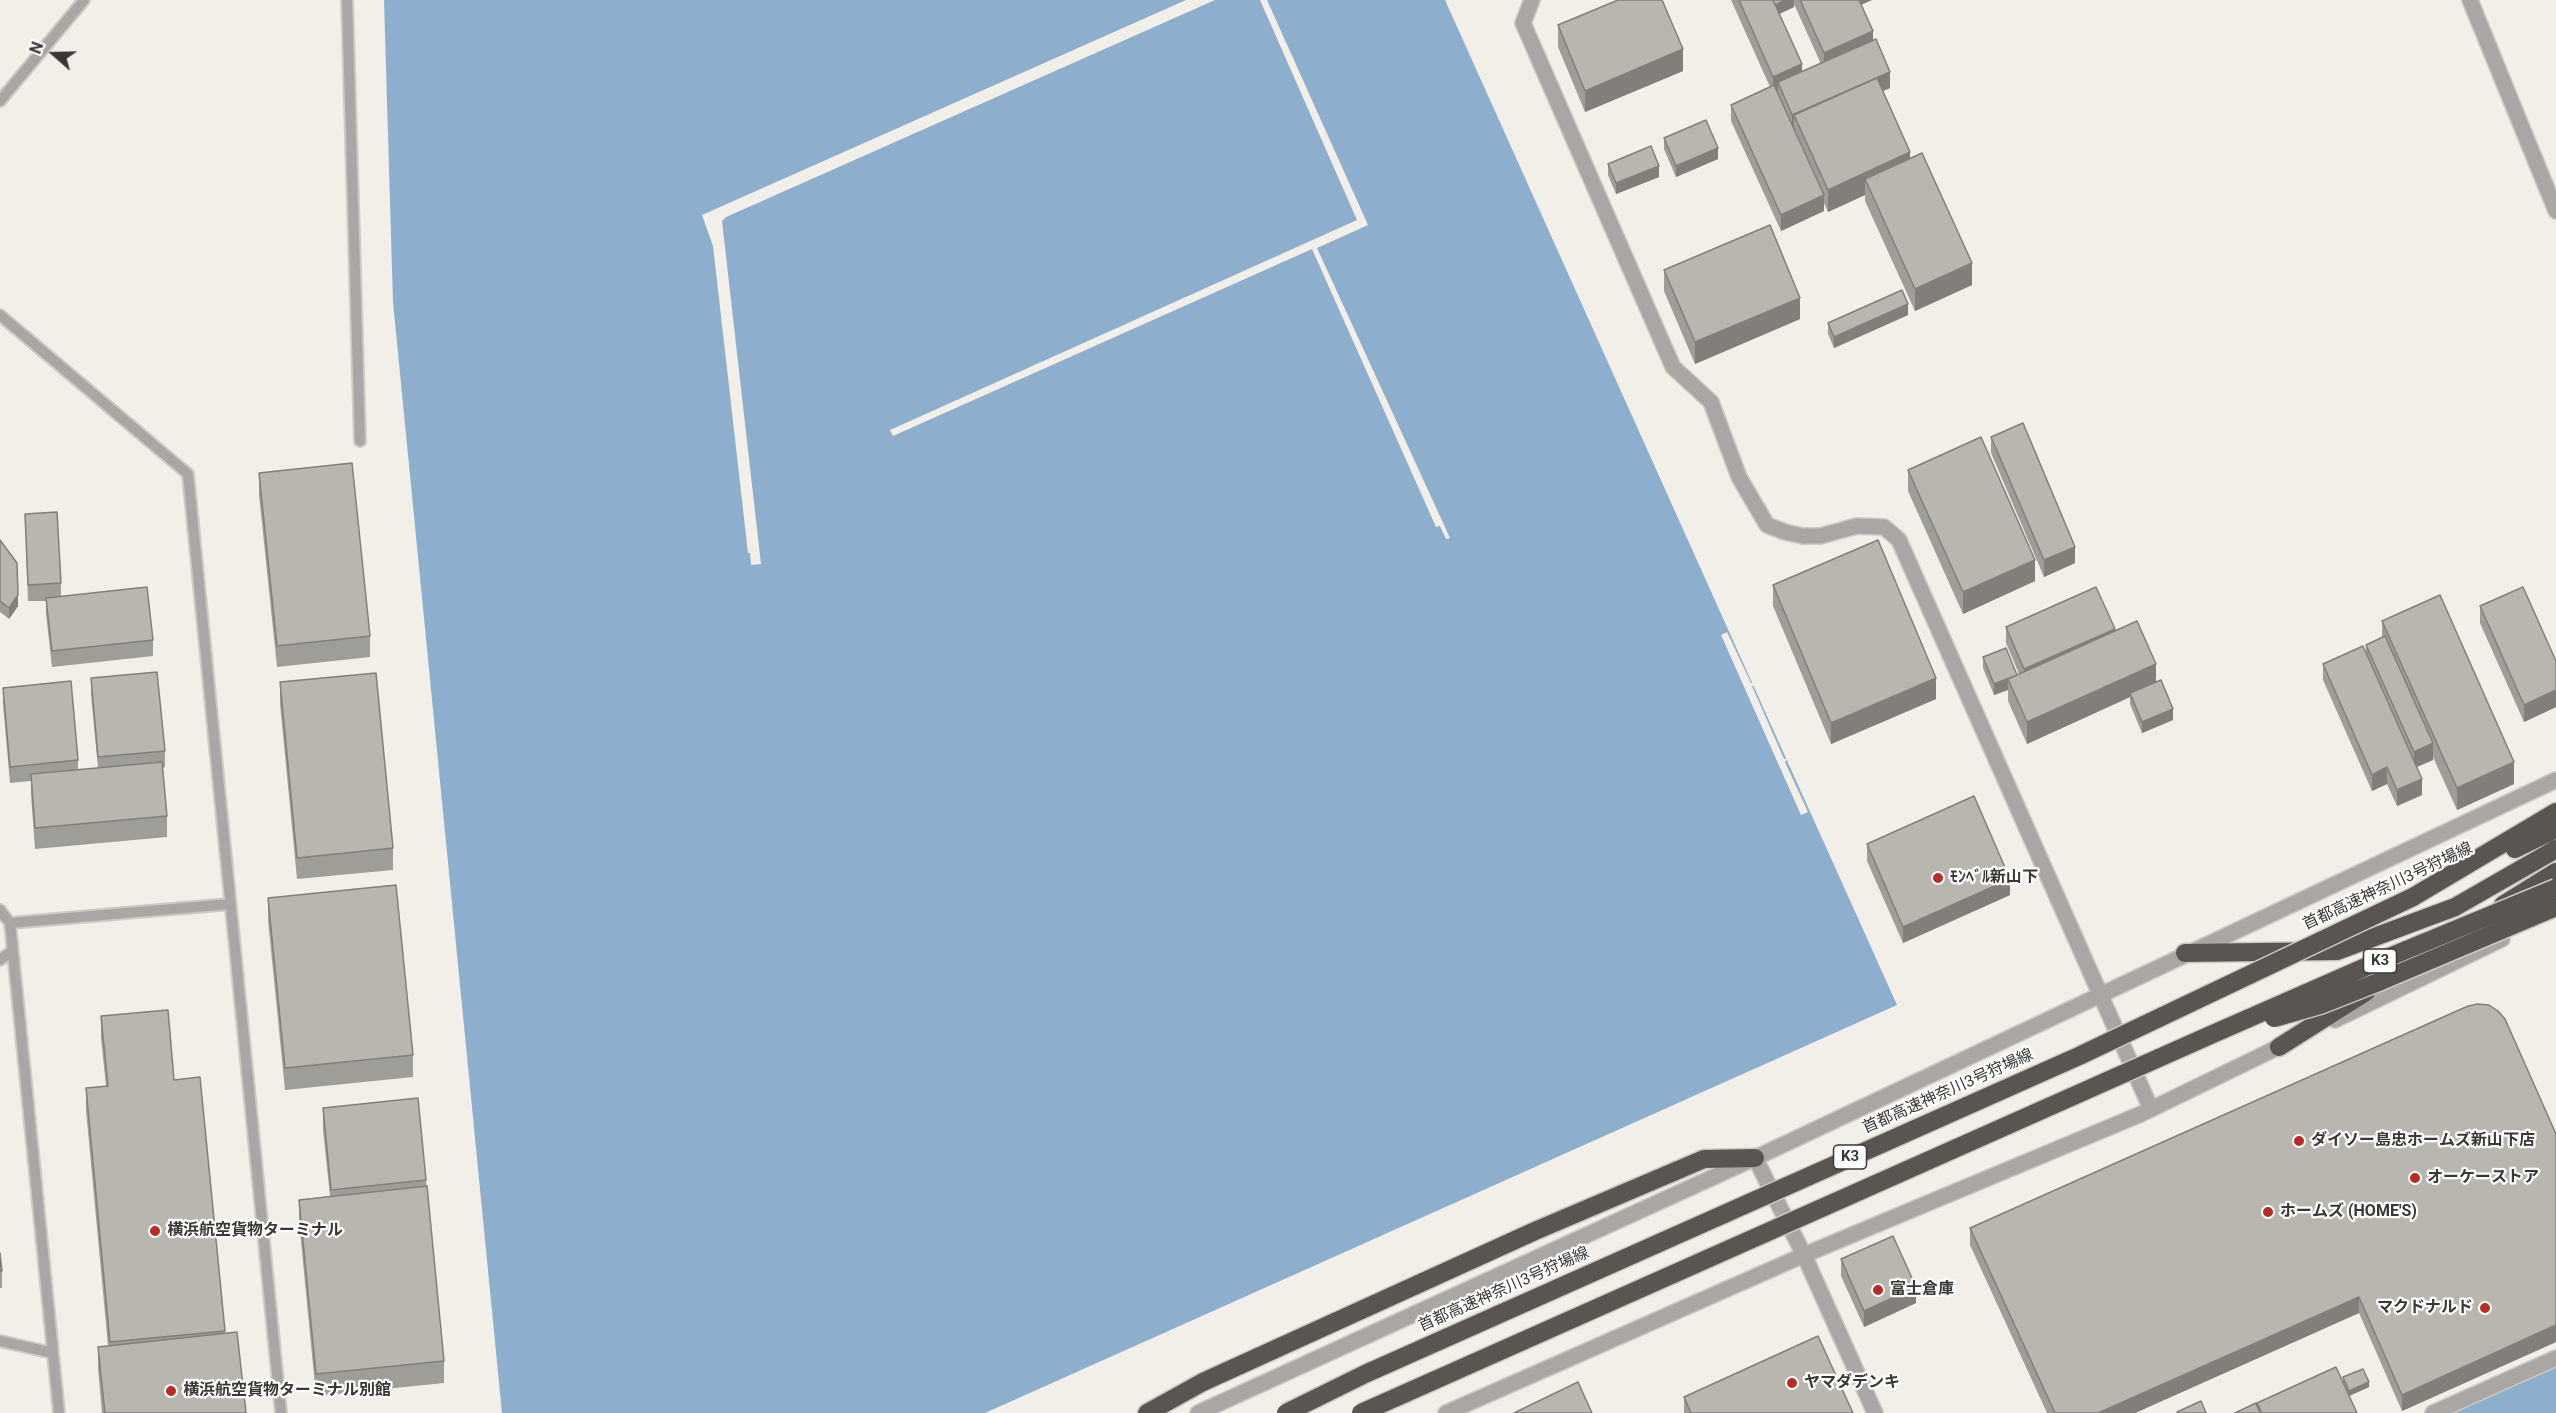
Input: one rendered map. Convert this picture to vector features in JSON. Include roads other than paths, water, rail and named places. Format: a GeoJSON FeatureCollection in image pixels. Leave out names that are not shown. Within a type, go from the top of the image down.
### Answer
{"type":"FeatureCollection","features":[{"type":"Feature","properties":{"kind":"highway","name":"K3"},"geometry":{"type":"LineString","coordinates":[[2413,897],[2556,812]]}},
{"type":"Feature","properties":{"kind":"highway","name":"首都高速神奈川3号狩場線"},"geometry":{"type":"LineString","coordinates":[[1286,1413],[1418,1350],[2079,1056],[2556,829]]}},
{"type":"Feature","properties":{"kind":"highway","name":"K3"},"geometry":{"type":"LineString","coordinates":[[2186,953],[2337,951],[2455,907],[2556,849]]}},
{"type":"Feature","properties":{"kind":"highway","name":"K3"},"geometry":{"type":"LineString","coordinates":[[2278,1047],[2556,872]]}},
{"type":"Feature","properties":{"kind":"highway","name":"K3"},"geometry":{"type":"LineString","coordinates":[[1361,1413],[2381,960],[2556,888]]}},
{"type":"Feature","properties":{"kind":"highway","name":"K3"},"geometry":{"type":"LineString","coordinates":[[2206,1037],[2320,1005],[2556,907]]}},
{"type":"Feature","properties":{"kind":"highway"},"geometry":{"type":"LineString","coordinates":[[1147,1413],[1203,1382],[1535,1231],[1704,1159],[1755,1158]]}},
{"type":"Feature","properties":{"kind":"street"},"geometry":{"type":"LineString","coordinates":[[1532,0],[1523,23],[1673,367],[1711,402],[1739,477],[1767,525],[1803,536],[1820,536],[1857,526],[1884,527],[1899,540],[2151,1109]]}},
{"type":"Feature","properties":{"kind":"street"},"geometry":{"type":"LineString","coordinates":[[2470,0],[2556,211]]}},
{"type":"Feature","properties":{"kind":"street"},"geometry":{"type":"LineString","coordinates":[[1198,1413],[1755,1158],[2556,780]]}},
{"type":"Feature","properties":{"kind":"street"},"geometry":{"type":"LineString","coordinates":[[1446,1413],[1804,1255],[2151,1109],[2556,912]]}},
{"type":"Feature","properties":{"kind":"street"},"geometry":{"type":"LineString","coordinates":[[1755,1158],[1804,1255],[1875,1413]]}},
{"type":"Feature","properties":{"kind":"street"},"geometry":{"type":"LineString","coordinates":[[2433,1413],[2556,1358]]}},
{"type":"Feature","properties":{"kind":"lane"},"geometry":{"type":"LineString","coordinates":[[0,101],[84,0]]}},
{"type":"Feature","properties":{"kind":"lane"},"geometry":{"type":"LineString","coordinates":[[347,0],[360,441]]}},
{"type":"Feature","properties":{"kind":"lane"},"geometry":{"type":"LineString","coordinates":[[0,315],[188,474],[281,1413]]}},
{"type":"Feature","properties":{"kind":"lane"},"geometry":{"type":"LineString","coordinates":[[10,923],[230,904]]}},
{"type":"Feature","properties":{"kind":"lane"},"geometry":{"type":"LineString","coordinates":[[0,910],[10,923],[59,1413]]}},
{"type":"Feature","properties":{"kind":"lane"},"geometry":{"type":"LineString","coordinates":[[0,960],[12,951]]}},
{"type":"Feature","properties":{"kind":"lane"},"geometry":{"type":"LineString","coordinates":[[0,1341],[53,1353]]}},
{"type":"Feature","properties":{"kind":"water"},"geometry":{"type":"Polygon","coordinates":[[[384,0],[1445,0],[1897,1005],[985,1413],[502,1413],[393,302],[384,0]]]}},
{"type":"Feature","properties":{"kind":"water"},"geometry":{"type":"Polygon","coordinates":[[[2556,1366],[2556,1413],[2451,1413],[2556,1366]]]}},
{"type":"Feature","properties":{"kind":"place","name":"ﾓﾝﾍﾞﾙ新山下"},"geometry":{"type":"Point","coordinates":[1938,878]}},
{"type":"Feature","properties":{"kind":"place","name":"ダイソー島忠ホームズ新山下店"},"geometry":{"type":"Point","coordinates":[2299,1141]}},
{"type":"Feature","properties":{"kind":"place","name":"オーケーストア"},"geometry":{"type":"Point","coordinates":[2415,1178]}},
{"type":"Feature","properties":{"kind":"place","name":"ホームズ (HOME'S)"},"geometry":{"type":"Point","coordinates":[2268,1212]}},
{"type":"Feature","properties":{"kind":"place","name":"横浜航空貨物ターミナル"},"geometry":{"type":"Point","coordinates":[155,1231]}},
{"type":"Feature","properties":{"kind":"place","name":"富士倉庫"},"geometry":{"type":"Point","coordinates":[1878,1290]}},
{"type":"Feature","properties":{"kind":"place","name":"マクドナルド"},"geometry":{"type":"Point","coordinates":[2485,1308]}},
{"type":"Feature","properties":{"kind":"place","name":"ヤマダデンキ"},"geometry":{"type":"Point","coordinates":[1792,1383]}},
{"type":"Feature","properties":{"kind":"place","name":"横浜航空貨物ターミナル別館"},"geometry":{"type":"Point","coordinates":[171,1391]}}]}
